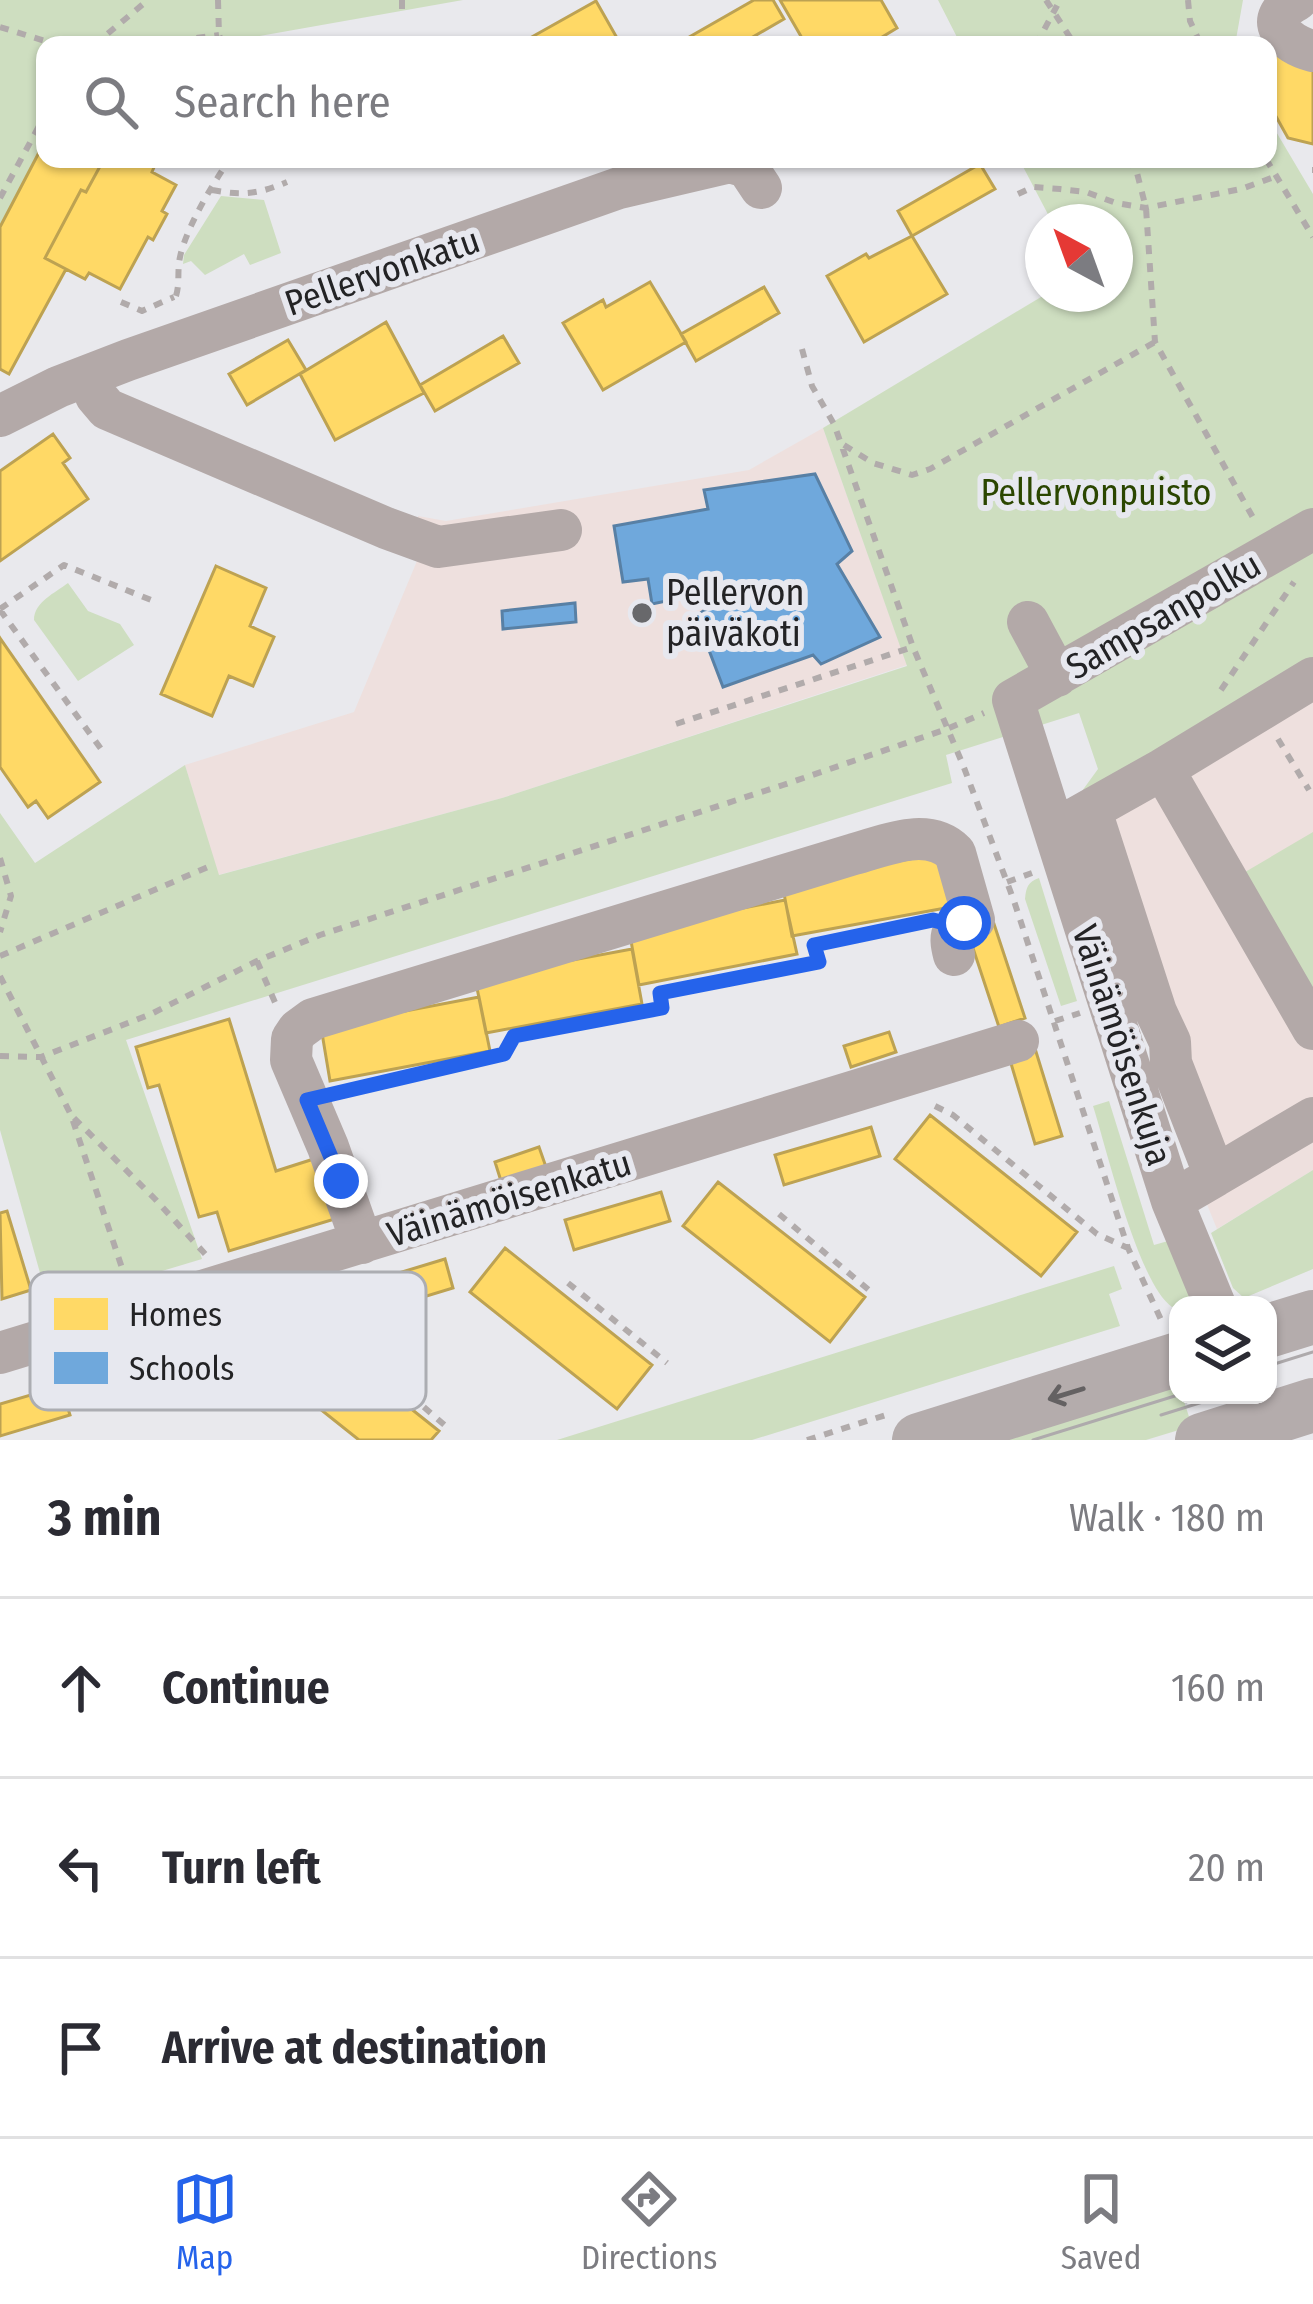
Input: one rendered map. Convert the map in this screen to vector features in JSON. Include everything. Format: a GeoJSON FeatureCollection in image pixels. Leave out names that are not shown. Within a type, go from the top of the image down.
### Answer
{"type":"FeatureCollection","features":[{"type":"Feature","properties":{"kind":"main road"},"geometry":{"type":"LineString","coordinates":[[1277,1327],[1313,1317]]}},
{"type":"Feature","properties":{"kind":"main road"},"geometry":{"type":"LineString","coordinates":[[919,1440],[1169,1343]]}},
{"type":"Feature","properties":{"kind":"main road"},"geometry":{"type":"LineString","coordinates":[[1202,1440],[1313,1405]]}},
{"type":"Feature","properties":{"kind":"street"},"geometry":{"type":"LineString","coordinates":[[1297,0],[1280,14],[1279,29],[1295,47],[1313,51]]}},
{"type":"Feature","properties":{"kind":"street","name":"Pellervonkatu"},"geometry":{"type":"LineString","coordinates":[[0,416],[88,376],[619,188],[704,168]]}},
{"type":"Feature","properties":{"kind":"street","name":"Pellervonkatu"},"geometry":{"type":"LineString","coordinates":[[748,168],[761,188]]}},
{"type":"Feature","properties":{"kind":"street"},"geometry":{"type":"LineString","coordinates":[[88,376],[107,409],[438,547],[561,530]]}},
{"type":"Feature","properties":{"kind":"street","name":"Sampsanpolku"},"geometry":{"type":"LineString","coordinates":[[1013,700],[1286,563],[1313,529]]}},
{"type":"Feature","properties":{"kind":"street"},"geometry":{"type":"LineString","coordinates":[[1028,622],[1057,676]]}},
{"type":"Feature","properties":{"kind":"street"},"geometry":{"type":"LineString","coordinates":[[1215,1176],[1171,1063],[1169,1042],[1073,820],[1313,678]]}},
{"type":"Feature","properties":{"kind":"street","name":"Väinämöisenkuja"},"geometry":{"type":"LineString","coordinates":[[1013,700],[1039,782],[1073,820],[1172,1201],[1211,1296]]}},
{"type":"Feature","properties":{"kind":"street"},"geometry":{"type":"LineString","coordinates":[[1163,769],[1313,1029]]}},
{"type":"Feature","properties":{"kind":"street"},"geometry":{"type":"LineString","coordinates":[[362,1243],[291,1060],[292,1039],[313,1019],[854,854],[928,838],[955,854],[974,920],[955,940]]}},
{"type":"Feature","properties":{"kind":"street","name":"Väinämöisenkatu"},"geometry":{"type":"LineString","coordinates":[[268,1272],[1018,1041]]}},
{"type":"Feature","properties":{"kind":"street"},"geometry":{"type":"LineString","coordinates":[[1172,1201],[1313,1118]]}},
{"type":"Feature","properties":{"kind":"street","name":"Väinämöisenkatu"},"geometry":{"type":"LineString","coordinates":[[0,1353],[30,1344]]}},
{"type":"Feature","properties":{"kind":"path"},"geometry":{"type":"LineString","coordinates":[[105,36],[148,0]]}},
{"type":"Feature","properties":{"kind":"path"},"geometry":{"type":"LineString","coordinates":[[205,36],[219,34],[218,0]]}},
{"type":"Feature","properties":{"kind":"path"},"geometry":{"type":"LineString","coordinates":[[402,0],[402,10]]}},
{"type":"Feature","properties":{"kind":"path"},"geometry":{"type":"LineString","coordinates":[[1046,0],[1070,36]]}},
{"type":"Feature","properties":{"kind":"path"},"geometry":{"type":"LineString","coordinates":[[1040,36],[1060,0]]}},
{"type":"Feature","properties":{"kind":"path"},"geometry":{"type":"LineString","coordinates":[[1188,0],[1197,36]]}},
{"type":"Feature","properties":{"kind":"path"},"geometry":{"type":"LineString","coordinates":[[0,27],[36,38]]}},
{"type":"Feature","properties":{"kind":"path"},"geometry":{"type":"LineString","coordinates":[[0,198],[36,132]]}},
{"type":"Feature","properties":{"kind":"path"},"geometry":{"type":"LineString","coordinates":[[121,302],[142,311],[179,298],[180,254],[225,168]]}},
{"type":"Feature","properties":{"kind":"path"},"geometry":{"type":"LineString","coordinates":[[1134,168],[1146,208],[1155,342],[1286,563],[1222,689]]}},
{"type":"Feature","properties":{"kind":"path"},"geometry":{"type":"LineString","coordinates":[[1272,168],[1313,237]]}},
{"type":"Feature","properties":{"kind":"path"},"geometry":{"type":"LineString","coordinates":[[1018,194],[1034,187],[1060,189],[1146,208],[1240,189],[1277,176]]}},
{"type":"Feature","properties":{"kind":"path"},"geometry":{"type":"LineString","coordinates":[[212,190],[261,193],[287,182]]}},
{"type":"Feature","properties":{"kind":"path"},"geometry":{"type":"LineString","coordinates":[[841,443],[874,463],[912,475],[1155,342]]}},
{"type":"Feature","properties":{"kind":"path"},"geometry":{"type":"LineString","coordinates":[[802,349],[812,386],[834,424],[913,647],[1014,901],[1128,1248],[1169,1338]]}},
{"type":"Feature","properties":{"kind":"path"},"geometry":{"type":"LineString","coordinates":[[104,753],[0,610],[64,565],[155,602]]}},
{"type":"Feature","properties":{"kind":"path"},"geometry":{"type":"LineString","coordinates":[[676,724],[913,647]]}},
{"type":"Feature","properties":{"kind":"path"},"geometry":{"type":"LineString","coordinates":[[1261,710],[1309,790]]}},
{"type":"Feature","properties":{"kind":"path"},"geometry":{"type":"LineString","coordinates":[[0,1056],[41,1057],[151,1014],[320,934],[947,729]]}},
{"type":"Feature","properties":{"kind":"path"},"geometry":{"type":"LineString","coordinates":[[0,858],[11,896],[0,932]]}},
{"type":"Feature","properties":{"kind":"path"},"geometry":{"type":"LineString","coordinates":[[0,956],[215,864]]}},
{"type":"Feature","properties":{"kind":"path"},"geometry":{"type":"LineString","coordinates":[[307,1100],[504,1054],[514,1036],[662,1008],[660,993],[819,962],[814,945],[933,920],[955,940]]}},
{"type":"Feature","properties":{"kind":"path"},"geometry":{"type":"LineString","coordinates":[[0,976],[71,1115],[123,1272]]}},
{"type":"Feature","properties":{"kind":"path"},"geometry":{"type":"LineString","coordinates":[[922,1108],[945,1109],[1097,1234],[1128,1248]]}},
{"type":"Feature","properties":{"kind":"path"},"geometry":{"type":"LineString","coordinates":[[71,1115],[222,1272]]}},
{"type":"Feature","properties":{"kind":"path"},"geometry":{"type":"LineString","coordinates":[[779,1214],[870,1291]]}},
{"type":"Feature","properties":{"kind":"path"},"geometry":{"type":"LineString","coordinates":[[568,1283],[667,1363]]}},
{"type":"Feature","properties":{"kind":"path"},"geometry":{"type":"LineString","coordinates":[[426,1409],[449,1429]]}},
{"type":"Feature","properties":{"kind":"shaded area","name":"Pellervon päiväkoti"},"geometry":{"type":"Polygon","coordinates":[[[823,428],[907,665],[502,798],[218,875],[185,765],[354,712],[417,561],[418,516],[446,521],[749,470],[823,428]]]}},
{"type":"Feature","properties":{"kind":"shaded area"},"geometry":{"type":"Polygon","coordinates":[[[1313,592],[1313,1170],[1217,1229],[1184,1148],[1107,783],[1313,592]]]}},
{"type":"Feature","properties":{"kind":"green space"},"geometry":{"type":"Polygon","coordinates":[[[0,0],[463,0],[259,36],[36,36],[36,158],[0,227],[0,0]]]}},
{"type":"Feature","properties":{"kind":"green space"},"geometry":{"type":"Polygon","coordinates":[[[938,0],[1243,0],[1237,36],[956,36],[938,0]]]}},
{"type":"Feature","properties":{"kind":"green space","name":"Pellervonpuisto"},"geometry":{"type":"Polygon","coordinates":[[[1277,133],[1313,194],[1313,667],[1082,791],[1098,769],[1079,713],[946,755],[952,783],[126,1040],[202,1259],[159,1272],[40,1272],[0,1130],[0,813],[35,863],[185,765],[219,875],[502,798],[907,666],[823,428],[1025,307],[1025,312],[1133,312],[1133,204],[1043,204],[1024,168],[1277,168],[1277,133]]]}},
{"type":"Feature","properties":{"kind":"green space"},"geometry":{"type":"Polygon","coordinates":[[[221,196],[264,200],[281,253],[250,265],[244,254],[205,275],[191,261],[183,264],[221,196]]]}},
{"type":"Feature","properties":{"kind":"green space"},"geometry":{"type":"Polygon","coordinates":[[[68,583],[88,611],[120,624],[134,645],[78,681],[34,620],[41,603],[68,583]]]}},
{"type":"Feature","properties":{"kind":"green space"},"geometry":{"type":"Polygon","coordinates":[[[1313,832],[1313,1001],[1240,875],[1313,832]]]}},
{"type":"Feature","properties":{"kind":"green space"},"geometry":{"type":"Polygon","coordinates":[[[1039,878],[1077,1001],[1061,1006],[1025,899],[1028,886],[1039,878]]]}},
{"type":"Feature","properties":{"kind":"green space"},"geometry":{"type":"Polygon","coordinates":[[[1109,1101],[1154,1245],[1168,1241],[1191,1296],[1169,1296],[1169,1304],[1147,1272],[1093,1106],[1109,1101]]]}},
{"type":"Feature","properties":{"kind":"green space"},"geometry":{"type":"Polygon","coordinates":[[[1313,1170],[1313,1269],[1242,1296],[1233,1288],[1211,1233],[1313,1170]]]}},
{"type":"Feature","properties":{"kind":"green space"},"geometry":{"type":"Polygon","coordinates":[[[1114,1266],[1122,1289],[1109,1294],[1120,1326],[752,1440],[557,1440],[1114,1266]]]}},
{"type":"Feature","properties":{"kind":"green space"},"geometry":{"type":"Polygon","coordinates":[[[1169,1385],[1169,1404],[1185,1404],[1192,1426],[1146,1440],[958,1440],[1169,1385]]]}},
{"type":"Feature","properties":{"kind":"building: Homes"},"geometry":{"type":"Polygon","coordinates":[[[754,0],[773,0],[784,19],[755,36],[691,36],[754,0]]]}},
{"type":"Feature","properties":{"kind":"building: Homes"},"geometry":{"type":"Polygon","coordinates":[[[780,0],[881,0],[897,28],[884,36],[801,36],[780,0]]]}},
{"type":"Feature","properties":{"kind":"building: Homes"},"geometry":{"type":"Polygon","coordinates":[[[596,1],[616,36],[534,36],[596,1]]]}},
{"type":"Feature","properties":{"kind":"building: Homes"},"geometry":{"type":"Polygon","coordinates":[[[1277,53],[1313,61],[1313,144],[1288,138],[1277,118],[1277,53]]]}},
{"type":"Feature","properties":{"kind":"building: Homes"},"geometry":{"type":"Polygon","coordinates":[[[36,158],[36,168],[99,168],[86,192],[81,190],[45,258],[66,269],[9,374],[0,369],[0,227],[36,158]]]}},
{"type":"Feature","properties":{"kind":"building: Homes"},"geometry":{"type":"Polygon","coordinates":[[[99,168],[154,168],[152,172],[176,185],[153,240],[148,237],[120,289],[89,273],[85,279],[45,258],[81,190],[86,192],[99,168]]]}},
{"type":"Feature","properties":{"kind":"building: Homes"},"geometry":{"type":"Polygon","coordinates":[[[973,168],[982,168],[995,189],[912,236],[898,211],[973,168]]]}},
{"type":"Feature","properties":{"kind":"building: Homes"},"geometry":{"type":"Polygon","coordinates":[[[912,236],[947,294],[864,342],[827,276],[912,236]]]}},
{"type":"Feature","properties":{"kind":"building: Homes"},"geometry":{"type":"Polygon","coordinates":[[[650,282],[686,342],[603,390],[563,323],[603,300],[606,307],[650,282]]]}},
{"type":"Feature","properties":{"kind":"building: Homes"},"geometry":{"type":"Polygon","coordinates":[[[764,287],[779,313],[696,361],[681,334],[764,287]]]}},
{"type":"Feature","properties":{"kind":"building: Homes"},"geometry":{"type":"Polygon","coordinates":[[[386,322],[424,393],[335,440],[300,374],[386,322]]]}},
{"type":"Feature","properties":{"kind":"building: Homes"},"geometry":{"type":"Polygon","coordinates":[[[503,336],[519,363],[435,411],[420,385],[503,336]]]}},
{"type":"Feature","properties":{"kind":"building: Homes"},"geometry":{"type":"Polygon","coordinates":[[[288,340],[306,370],[247,405],[229,374],[288,340]]]}},
{"type":"Feature","properties":{"kind":"building: Homes"},"geometry":{"type":"Polygon","coordinates":[[[53,434],[70,458],[63,463],[88,499],[0,561],[0,471],[53,434]]]}},
{"type":"Feature","properties":{"kind":"building: Homes"},"geometry":{"type":"Polygon","coordinates":[[[216,566],[266,588],[250,626],[274,637],[253,686],[229,676],[212,716],[161,694],[216,566]]]}},
{"type":"Feature","properties":{"kind":"building: Homes"},"geometry":{"type":"Polygon","coordinates":[[[0,638],[100,782],[48,818],[36,801],[28,807],[0,767],[0,638]]]}},
{"type":"Feature","properties":{"kind":"building: Homes"},"geometry":{"type":"Polygon","coordinates":[[[941,853],[951,907],[792,936],[782,883],[941,853]]]}},
{"type":"Feature","properties":{"kind":"building: Homes"},"geometry":{"type":"Polygon","coordinates":[[[785,900],[797,954],[639,985],[629,930],[785,900]]]}},
{"type":"Feature","properties":{"kind":"building: Homes"},"geometry":{"type":"Polygon","coordinates":[[[994,924],[1025,1018],[999,1027],[968,933],[994,924]]]}},
{"type":"Feature","properties":{"kind":"building: Homes"},"geometry":{"type":"Polygon","coordinates":[[[632,949],[642,1004],[486,1033],[475,978],[632,949]]]}},
{"type":"Feature","properties":{"kind":"building: Homes"},"geometry":{"type":"Polygon","coordinates":[[[479,997],[490,1051],[330,1081],[321,1027],[479,997]]]}},
{"type":"Feature","properties":{"kind":"building: Homes"},"geometry":{"type":"Polygon","coordinates":[[[229,1019],[276,1171],[320,1157],[338,1218],[229,1251],[217,1212],[199,1217],[159,1085],[148,1088],[136,1047],[229,1019]]]}},
{"type":"Feature","properties":{"kind":"building: Homes"},"geometry":{"type":"Polygon","coordinates":[[[889,1032],[896,1052],[851,1067],[844,1046],[889,1032]]]}},
{"type":"Feature","properties":{"kind":"building: Homes"},"geometry":{"type":"Polygon","coordinates":[[[1033,1042],[1062,1136],[1035,1144],[1007,1050],[1033,1042]]]}},
{"type":"Feature","properties":{"kind":"building: Homes"},"geometry":{"type":"Polygon","coordinates":[[[930,1115],[1077,1232],[1041,1276],[895,1159],[930,1115]]]}},
{"type":"Feature","properties":{"kind":"building: Homes"},"geometry":{"type":"Polygon","coordinates":[[[871,1127],[880,1156],[784,1185],[775,1155],[871,1127]]]}},
{"type":"Feature","properties":{"kind":"building: Homes"},"geometry":{"type":"Polygon","coordinates":[[[539,1147],[546,1167],[501,1181],[495,1162],[539,1147]]]}},
{"type":"Feature","properties":{"kind":"building: Homes"},"geometry":{"type":"Polygon","coordinates":[[[718,1182],[865,1297],[830,1342],[683,1226],[718,1182]]]}},
{"type":"Feature","properties":{"kind":"building: Homes"},"geometry":{"type":"Polygon","coordinates":[[[661,1192],[670,1221],[574,1250],[565,1220],[661,1192]]]}},
{"type":"Feature","properties":{"kind":"building: Homes"},"geometry":{"type":"Polygon","coordinates":[[[7,1211],[30,1287],[2,1299],[0,1213],[7,1211]]]}},
{"type":"Feature","properties":{"kind":"building: Homes"},"geometry":{"type":"Polygon","coordinates":[[[505,1248],[652,1365],[617,1409],[470,1292],[505,1248]]]}},
{"type":"Feature","properties":{"kind":"building: Homes"},"geometry":{"type":"Polygon","coordinates":[[[445,1259],[453,1288],[426,1296],[426,1272],[402,1272],[445,1259]]]}},
{"type":"Feature","properties":{"kind":"building: Homes"},"geometry":{"type":"Polygon","coordinates":[[[30,1395],[30,1410],[68,1410],[70,1415],[0,1436],[0,1404],[30,1395]]]}},
{"type":"Feature","properties":{"kind":"building: Homes"},"geometry":{"type":"Polygon","coordinates":[[[321,1410],[413,1410],[439,1431],[431,1440],[359,1440],[321,1410]]]}},
{"type":"Feature","properties":{"kind":"building: Schools"},"geometry":{"type":"Polygon","coordinates":[[[815,474],[852,551],[837,564],[880,637],[821,664],[813,655],[723,687],[696,616],[712,605],[705,593],[652,604],[648,579],[623,582],[614,526],[708,509],[704,490],[815,474]]]}},
{"type":"Feature","properties":{"kind":"building: Schools"},"geometry":{"type":"Polygon","coordinates":[[[575,603],[576,622],[503,629],[502,611],[575,603]]]}},
{"type":"Feature","properties":{"kind":"tram line"},"geometry":{"type":"LineString","coordinates":[[1277,1363],[1313,1352]]}},
{"type":"Feature","properties":{"kind":"tram line"},"geometry":{"type":"LineString","coordinates":[[1033,1440],[1169,1398]]}},
{"type":"Feature","properties":{"kind":"tram line"},"geometry":{"type":"LineString","coordinates":[[1161,1415],[1196,1404]]}},
{"type":"Feature","properties":{"kind":"place","name":"Pellervon päiväkoti"},"geometry":{"type":"Point","coordinates":[642,613]}},
{"type":"Feature","properties":{"kind":"route"},"geometry":{"type":"LineString","coordinates":[[341,1181],[307,1100],[504,1054],[514,1036],[662,1008],[660,993],[819,962],[814,945],[933,920],[956,926],[964,923]]}}]}
